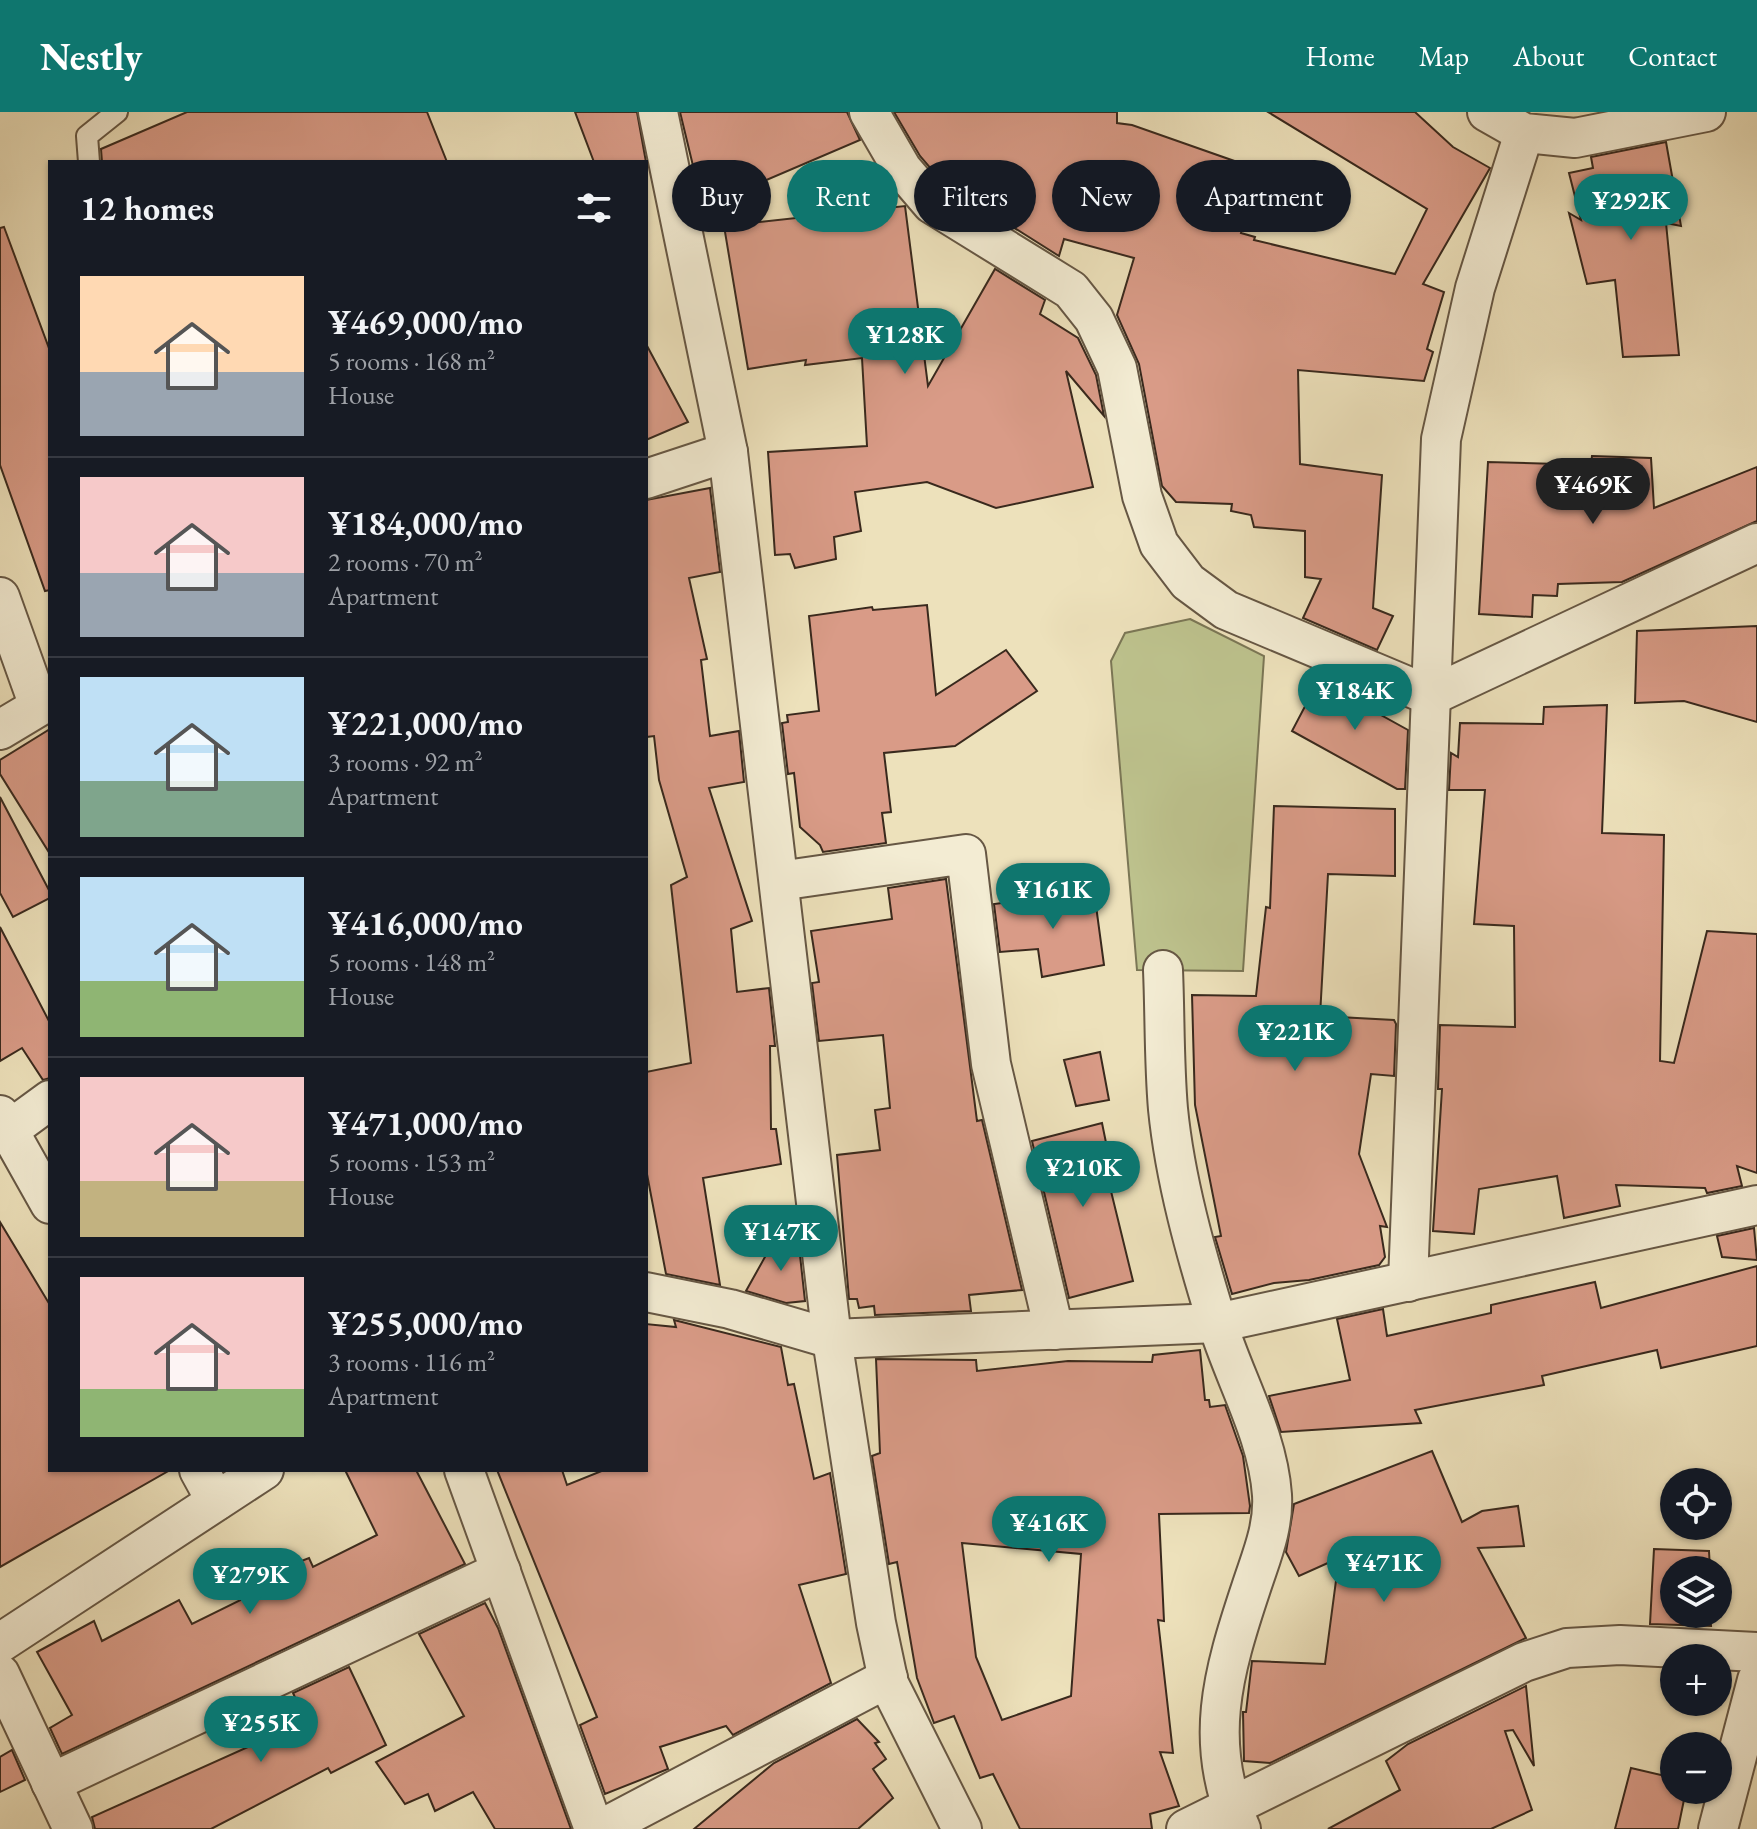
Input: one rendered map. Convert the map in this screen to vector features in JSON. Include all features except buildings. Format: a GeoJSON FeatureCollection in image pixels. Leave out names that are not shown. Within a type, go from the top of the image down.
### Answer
{"type":"FeatureCollection","features":[{"type":"Feature","properties":{"kind":"street"},"geometry":{"type":"LineString","coordinates":[[658,112],[728,452],[832,1339],[858,1519],[888,1678],[958,1827]]}},
{"type":"Feature","properties":{"kind":"street"},"geometry":{"type":"LineString","coordinates":[[869,112],[902,169],[932,204],[1071,290],[1094,319],[1117,368],[1142,496],[1159,544],[1188,582],[1226,610],[1431,696],[1757,543]]}},
{"type":"Feature","properties":{"kind":"street"},"geometry":{"type":"LineString","coordinates":[[1487,112],[1524,133],[1575,138],[1706,112]]}},
{"type":"Feature","properties":{"kind":"street"},"geometry":{"type":"LineString","coordinates":[[1408,1282],[1441,439],[1475,288],[1524,133]]}},
{"type":"Feature","properties":{"kind":"street"},"geometry":{"type":"LineString","coordinates":[[648,478],[728,452]]}},
{"type":"Feature","properties":{"kind":"street"},"geometry":{"type":"LineString","coordinates":[[0,597],[45,703],[0,730]]}},
{"type":"Feature","properties":{"kind":"street"},"geometry":{"type":"LineString","coordinates":[[779,881],[966,854],[991,1064],[1054,1330]]}},
{"type":"Feature","properties":{"kind":"street"},"geometry":{"type":"LineString","coordinates":[[1163,970],[1168,1111],[1189,1219],[1217,1323],[1262,1447],[1272,1494],[1270,1530],[1219,1697],[1220,1747],[1235,1817]]}},
{"type":"Feature","properties":{"kind":"street"},"geometry":{"type":"LineString","coordinates":[[48,1101],[4,1123],[48,1200]]}},
{"type":"Feature","properties":{"kind":"street"},"geometry":{"type":"LineString","coordinates":[[648,1292],[730,1309],[832,1339],[1217,1323],[1757,1205]]}},
{"type":"Feature","properties":{"kind":"street"},"geometry":{"type":"LineString","coordinates":[[0,1643],[207,1486],[257,1472]]}},
{"type":"Feature","properties":{"kind":"street"},"geometry":{"type":"LineString","coordinates":[[465,1472],[594,1829]]}},
{"type":"Feature","properties":{"kind":"street"},"geometry":{"type":"LineString","coordinates":[[51,1783],[501,1571]]}},
{"type":"Feature","properties":{"kind":"street"},"geometry":{"type":"LineString","coordinates":[[1186,1829],[1235,1817],[1524,1662],[1567,1648],[1620,1645],[1757,1652]]}},
{"type":"Feature","properties":{"kind":"street"},"geometry":{"type":"LineString","coordinates":[[0,1674],[73,1829]]}},
{"type":"Feature","properties":{"kind":"street"},"geometry":{"type":"LineString","coordinates":[[601,1829],[888,1678]]}},
{"type":"Feature","properties":{"kind":"street"},"geometry":{"type":"LineString","coordinates":[[1718,1829],[1757,1680]]}},
{"type":"Feature","properties":{"kind":"lane"},"geometry":{"type":"LineString","coordinates":[[89,160],[87,136],[117,112]]}},
{"type":"Feature","properties":{"kind":"green space"},"geometry":{"type":"Polygon","coordinates":[[[1190,619],[1264,656],[1243,971],[1137,970],[1111,661],[1125,633],[1190,619]]]}}]}
